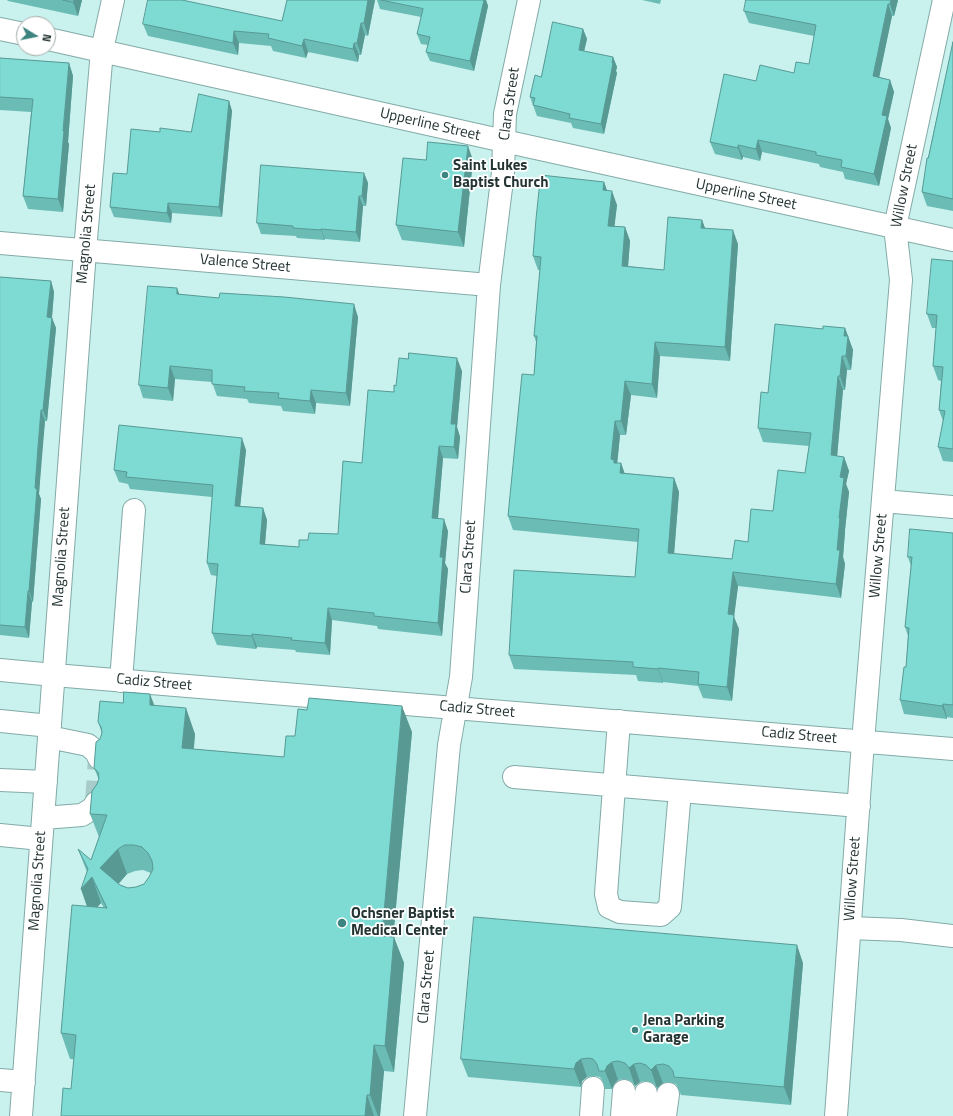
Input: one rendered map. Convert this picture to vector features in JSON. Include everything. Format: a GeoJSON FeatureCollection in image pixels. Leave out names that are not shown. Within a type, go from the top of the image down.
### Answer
{"type":"FeatureCollection","features":[{"type":"Feature","properties":{"kind":"street","name":"Magnolia Street"},"geometry":{"type":"LineString","coordinates":[[21,1116],[85,251],[102,50],[113,0]]}},
{"type":"Feature","properties":{"kind":"street","name":"Clara Street"},"geometry":{"type":"LineString","coordinates":[[416,1116],[449,745],[461,677],[489,285],[503,172],[505,114],[529,0]]}},
{"type":"Feature","properties":{"kind":"street","name":"Willow Street"},"geometry":{"type":"LineString","coordinates":[[836,1116],[863,742],[901,280],[895,227],[944,0]]}},
{"type":"Feature","properties":{"kind":"street"},"geometry":{"type":"LineString","coordinates":[[0,29],[16,32]]}},
{"type":"Feature","properties":{"kind":"street","name":"Upperline Street"},"geometry":{"type":"LineString","coordinates":[[56,41],[953,240]]}},
{"type":"Feature","properties":{"kind":"street","name":"Valence Street"},"geometry":{"type":"LineString","coordinates":[[0,243],[489,285]]}},
{"type":"Feature","properties":{"kind":"street"},"geometry":{"type":"LineString","coordinates":[[883,501],[953,507]]}},
{"type":"Feature","properties":{"kind":"street"},"geometry":{"type":"LineString","coordinates":[[121,681],[134,510]]}},
{"type":"Feature","properties":{"kind":"street","name":"Cadiz Street"},"geometry":{"type":"LineString","coordinates":[[0,670],[953,749]]}},
{"type":"Feature","properties":{"kind":"street"},"geometry":{"type":"LineString","coordinates":[[0,721],[50,731],[88,745],[96,752],[99,758]]}},
{"type":"Feature","properties":{"kind":"street"},"geometry":{"type":"LineString","coordinates":[[619,721],[606,894],[609,907],[620,912],[661,914],[670,907],[680,791]]}},
{"type":"Feature","properties":{"kind":"street"},"geometry":{"type":"LineString","coordinates":[[514,777],[859,806]]}},
{"type":"Feature","properties":{"kind":"street"},"geometry":{"type":"LineString","coordinates":[[0,780],[46,782]]}},
{"type":"Feature","properties":{"kind":"street"},"geometry":{"type":"LineString","coordinates":[[0,835],[42,829],[82,815],[93,808],[96,802]]}},
{"type":"Feature","properties":{"kind":"street"},"geometry":{"type":"LineString","coordinates":[[850,928],[901,930],[953,936]]}},
{"type":"Feature","properties":{"kind":"street"},"geometry":{"type":"LineString","coordinates":[[0,1080],[24,1082]]}},
{"type":"Feature","properties":{"kind":"street"},"geometry":{"type":"LineString","coordinates":[[591,1116],[593,1088]]}},
{"type":"Feature","properties":{"kind":"street"},"geometry":{"type":"LineString","coordinates":[[622,1116],[624,1091]]}},
{"type":"Feature","properties":{"kind":"street"},"geometry":{"type":"LineString","coordinates":[[644,1116],[646,1092]]}},
{"type":"Feature","properties":{"kind":"street"},"geometry":{"type":"LineString","coordinates":[[665,1116],[668,1094]]}},
{"type":"Feature","properties":{"kind":"building"},"geometry":{"type":"Polygon","coordinates":[[[63,0],[74,0],[73,2],[63,0]]]}},
{"type":"Feature","properties":{"kind":"building"},"geometry":{"type":"Polygon","coordinates":[[[148,0],[182,0],[282,21],[287,0],[368,0],[364,23],[361,23],[357,43],[354,43],[353,49],[304,39],[302,46],[268,38],[269,34],[234,31],[233,43],[143,24],[148,0]]]}},
{"type":"Feature","properties":{"kind":"building"},"geometry":{"type":"Polygon","coordinates":[[[381,0],[484,0],[470,61],[426,52],[430,37],[417,34],[423,9],[381,0]]]}},
{"type":"Feature","properties":{"kind":"building"},"geometry":{"type":"Polygon","coordinates":[[[746,0],[891,0],[890,4],[888,4],[873,76],[890,80],[882,115],[887,116],[874,174],[841,167],[842,160],[816,155],[816,152],[758,140],[756,149],[738,145],[738,148],[710,142],[724,74],[756,81],[760,65],[794,73],[796,62],[809,64],[816,25],[744,11],[746,0]]]}},
{"type":"Feature","properties":{"kind":"building"},"geometry":{"type":"Polygon","coordinates":[[[553,22],[583,29],[579,50],[613,57],[601,124],[569,118],[570,114],[533,105],[535,98],[530,97],[535,75],[541,77],[553,22]]]}},
{"type":"Feature","properties":{"kind":"building"},"geometry":{"type":"Polygon","coordinates":[[[953,42],[953,199],[922,192],[927,158],[953,42]]]}},
{"type":"Feature","properties":{"kind":"building"},"geometry":{"type":"Polygon","coordinates":[[[0,58],[69,63],[58,199],[23,196],[33,99],[0,97],[0,58]]]}},
{"type":"Feature","properties":{"kind":"building"},"geometry":{"type":"Polygon","coordinates":[[[199,94],[229,101],[219,207],[168,203],[167,213],[110,207],[113,173],[127,174],[131,129],[160,132],[160,128],[191,132],[199,94]]]}},
{"type":"Feature","properties":{"kind":"building"},"geometry":{"type":"Polygon","coordinates":[[[428,142],[468,146],[458,232],[396,225],[403,158],[426,160],[428,142]]]}},
{"type":"Feature","properties":{"kind":"building"},"geometry":{"type":"Polygon","coordinates":[[[261,165],[364,173],[362,196],[359,196],[356,232],[293,228],[293,226],[257,223],[261,165]]]}},
{"type":"Feature","properties":{"kind":"building"},"geometry":{"type":"Polygon","coordinates":[[[541,175],[604,182],[603,190],[612,191],[608,226],[625,227],[622,266],[664,270],[668,217],[702,220],[701,228],[733,230],[725,347],[655,342],[652,384],[625,381],[621,421],[615,421],[611,459],[614,460],[614,463],[621,463],[620,473],[674,478],[668,553],[732,559],[735,540],[748,542],[751,509],[773,511],[778,470],[805,473],[811,433],[758,428],[761,392],[768,393],[775,324],[823,329],[823,326],[845,328],[844,336],[848,336],[846,356],[842,356],[840,376],[838,376],[831,455],[844,457],[840,477],[844,478],[839,518],[837,550],[840,550],[836,584],[733,572],[728,614],[734,615],[727,687],[698,684],[699,672],[633,667],[633,662],[509,655],[514,570],[635,577],[639,529],[508,516],[522,374],[534,375],[537,336],[534,336],[541,257],[533,256],[541,175]]]}},
{"type":"Feature","properties":{"kind":"building"},"geometry":{"type":"Polygon","coordinates":[[[932,259],[953,261],[953,449],[938,447],[945,411],[939,410],[943,367],[933,366],[937,315],[927,314],[932,259]]]}},
{"type":"Feature","properties":{"kind":"building"},"geometry":{"type":"Polygon","coordinates":[[[0,277],[51,281],[47,317],[52,318],[43,410],[41,410],[35,488],[37,489],[25,627],[0,625],[0,277]]]}},
{"type":"Feature","properties":{"kind":"building"},"geometry":{"type":"Polygon","coordinates":[[[148,286],[177,288],[177,294],[219,298],[220,293],[284,297],[354,304],[346,393],[311,390],[310,401],[278,398],[279,393],[244,391],[245,387],[212,384],[212,370],[170,366],[168,388],[139,385],[148,286]]]}},
{"type":"Feature","properties":{"kind":"building"},"geometry":{"type":"Polygon","coordinates":[[[409,353],[457,358],[451,424],[456,424],[454,447],[439,446],[432,518],[444,519],[440,557],[443,557],[438,623],[374,616],[374,613],[328,608],[325,643],[252,634],[252,636],[212,633],[218,564],[207,563],[213,485],[126,477],[127,472],[114,470],[119,425],[242,438],[235,506],[263,508],[260,544],[299,547],[299,540],[308,540],[309,533],[338,534],[343,461],[362,463],[368,390],[394,392],[399,358],[408,359],[409,353]]]}},
{"type":"Feature","properties":{"kind":"building"},"geometry":{"type":"Polygon","coordinates":[[[910,529],[953,533],[953,705],[943,704],[942,706],[900,700],[904,667],[906,667],[909,628],[905,627],[912,557],[908,557],[910,529]]]}},
{"type":"Feature","properties":{"kind":"building"},"geometry":{"type":"Polygon","coordinates":[[[124,692],[150,694],[150,705],[186,708],[182,748],[284,757],[286,736],[295,736],[298,709],[307,710],[309,698],[402,706],[382,936],[394,937],[385,1046],[374,1045],[370,1095],[367,1095],[365,1116],[61,1116],[63,1088],[71,1089],[76,1035],[61,1033],[72,905],[107,908],[92,877],[81,889],[88,869],[78,849],[91,860],[107,815],[90,814],[92,791],[99,778],[98,772],[94,768],[96,742],[100,739],[102,733],[98,722],[100,701],[123,703],[124,692]],[[125,845],[118,849],[100,868],[120,885],[128,888],[144,884],[153,869],[152,861],[148,853],[142,847],[125,845]]]}},
{"type":"Feature","properties":{"kind":"building","name":"Jena Parking Garage"},"geometry":{"type":"Polygon","coordinates":[[[474,917],[797,945],[784,1087],[674,1077],[673,1071],[669,1066],[663,1064],[656,1065],[651,1070],[646,1065],[640,1063],[634,1064],[629,1068],[625,1063],[618,1061],[612,1062],[607,1066],[605,1071],[599,1071],[597,1064],[593,1059],[588,1058],[581,1059],[576,1063],[574,1069],[461,1059],[474,917]]]}},
{"type":"Feature","properties":{"kind":"tunnel"},"geometry":{"type":"LineString","coordinates":[[96,803],[99,758]]}},
{"type":"Feature","properties":{"kind":"place","name":"Saint Lukes Baptist Church"},"geometry":{"type":"Point","coordinates":[445,175]}},
{"type":"Feature","properties":{"kind":"place","name":"Ochsner Baptist Medical Center"},"geometry":{"type":"Point","coordinates":[342,923]}},
{"type":"Feature","properties":{"kind":"place","name":"Jena Parking Garage"},"geometry":{"type":"Point","coordinates":[635,1030]}}]}
